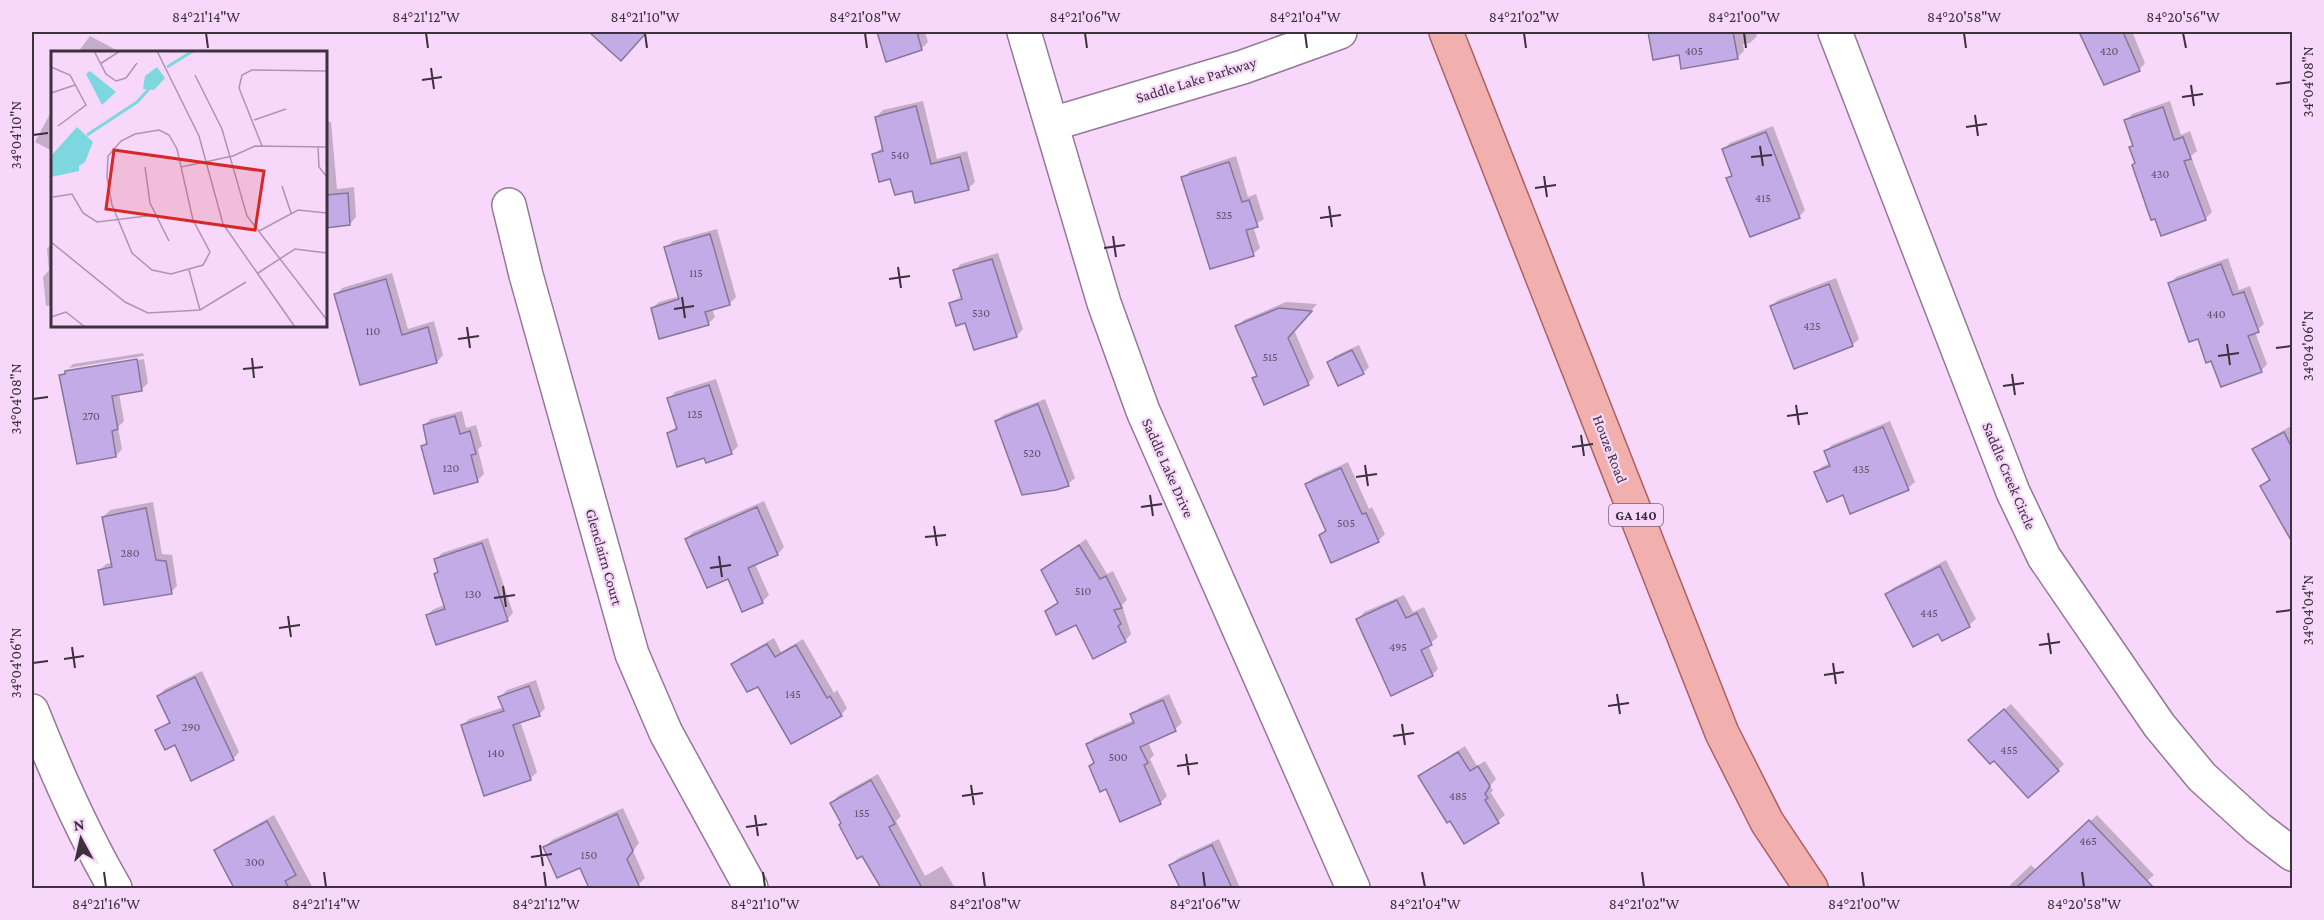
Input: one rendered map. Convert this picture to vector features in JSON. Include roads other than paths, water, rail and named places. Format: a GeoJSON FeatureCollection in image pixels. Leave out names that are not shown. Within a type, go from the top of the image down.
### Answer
{"type":"FeatureCollection","features":[{"type":"Feature","properties":{"kind":"main road","name":"Houze Road"},"geometry":{"type":"LineString","coordinates":[[1446,32],[1722,733],[1767,822],[1811,888]]}},
{"type":"Feature","properties":{"kind":"street","name":"Saddle Lake Drive"},"geometry":{"type":"LineString","coordinates":[[1024,32],[1104,303],[1143,411],[1353,888]]}},
{"type":"Feature","properties":{"kind":"street","name":"Saddle Lake Parkway"},"geometry":{"type":"LineString","coordinates":[[1052,124],[1243,67],[1340,32]]}},
{"type":"Feature","properties":{"kind":"street","name":"Saddle Creek Circle"},"geometry":{"type":"LineString","coordinates":[[1835,32],[2013,492],[2044,557],[2159,725],[2194,768],[2258,828],[2292,854]]}},
{"type":"Feature","properties":{"kind":"street","name":"Glenclairn Court"},"geometry":{"type":"LineString","coordinates":[[509,205],[526,275],[632,654],[666,733],[752,888]]}},
{"type":"Feature","properties":{"kind":"street"},"geometry":{"type":"LineString","coordinates":[[32,711],[61,783],[91,846],[115,888]]}}]}
